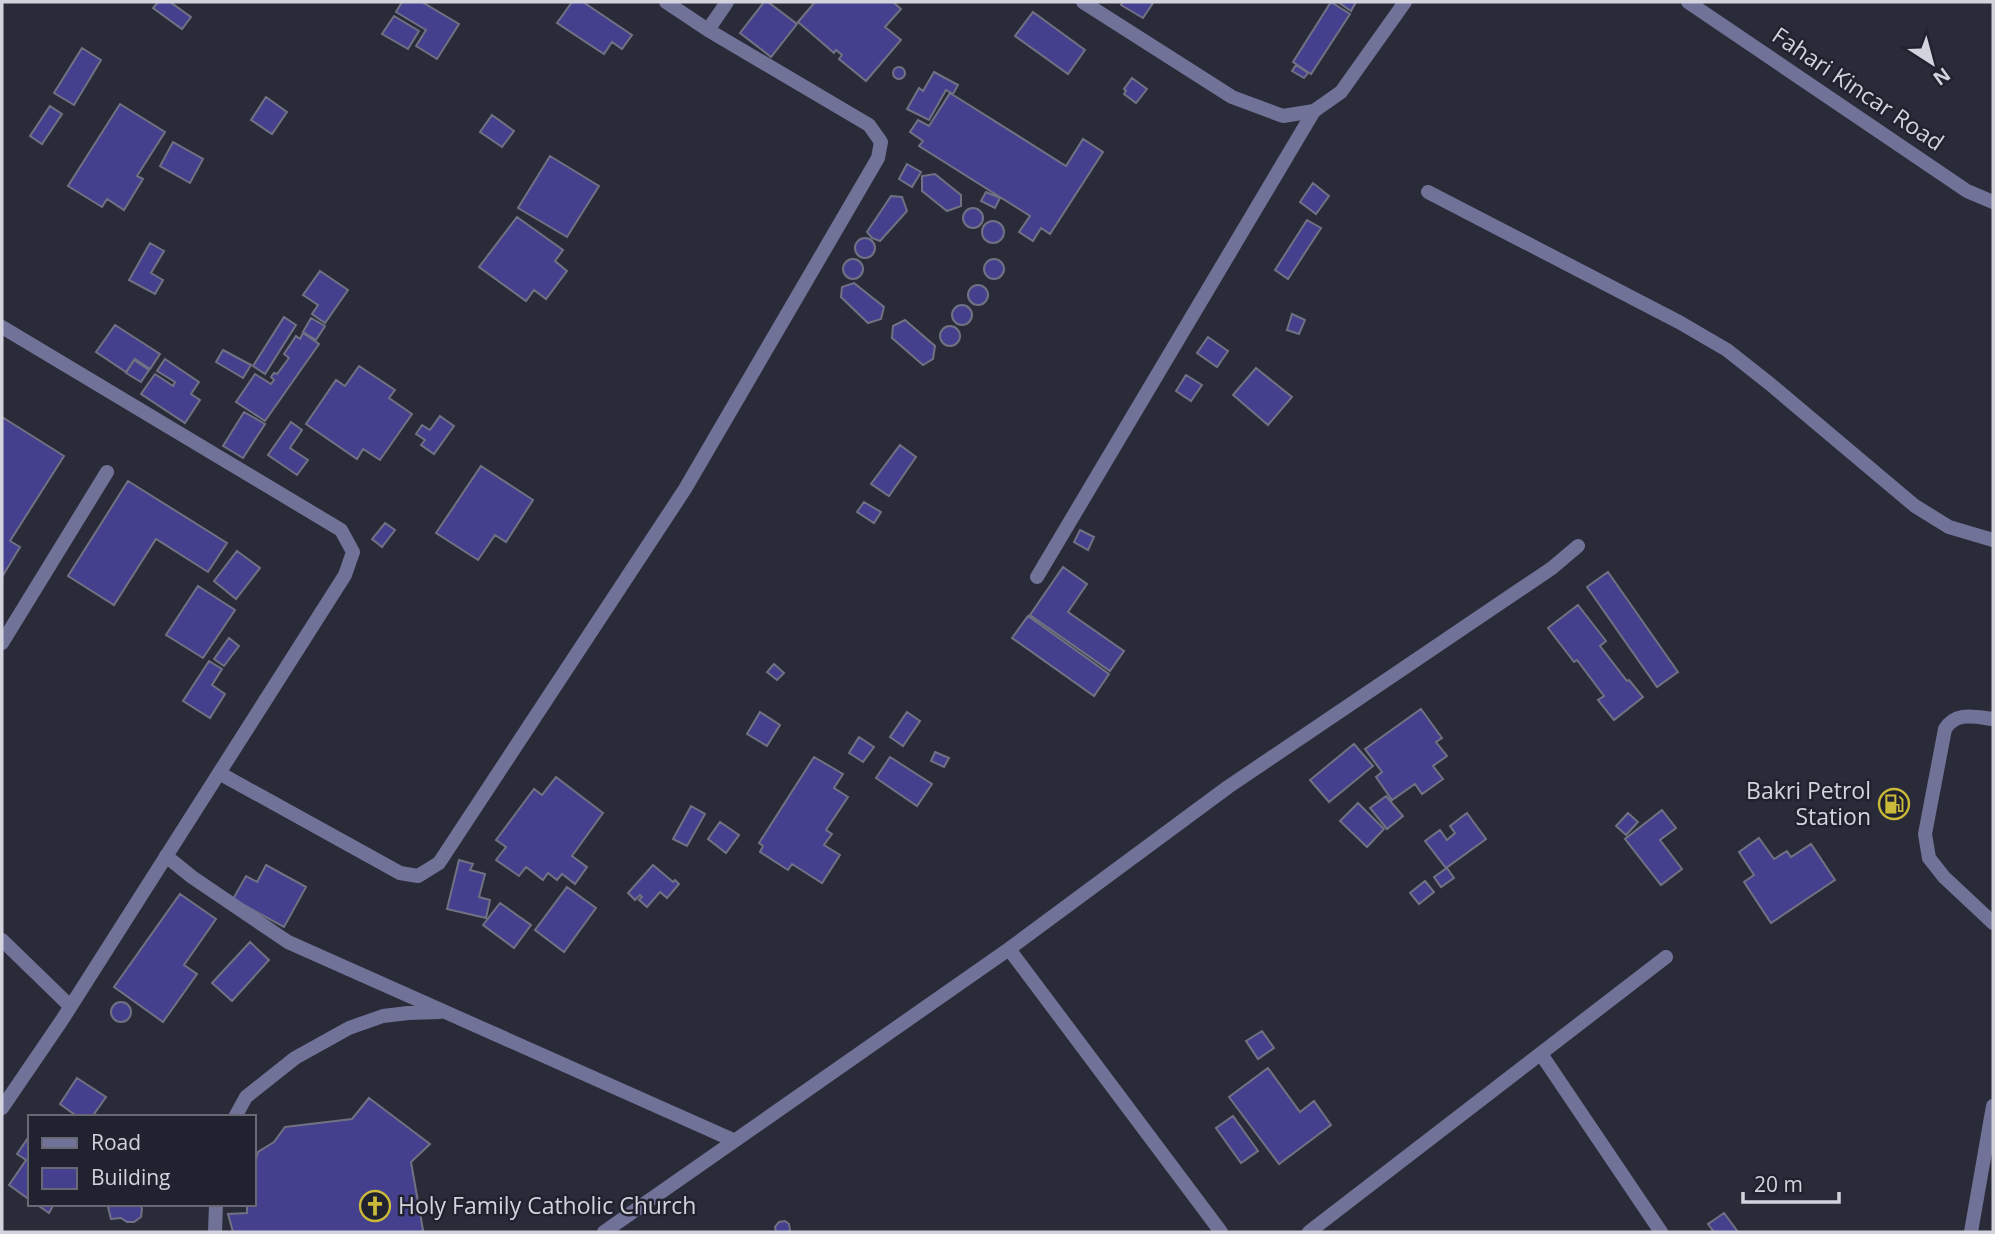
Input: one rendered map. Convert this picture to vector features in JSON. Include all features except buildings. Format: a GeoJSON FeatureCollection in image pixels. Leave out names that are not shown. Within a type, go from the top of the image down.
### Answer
{"type":"FeatureCollection","features":[{"type":"Feature","properties":{"kind":"street"},"geometry":{"type":"LineString","coordinates":[[219,773],[400,873],[418,876],[439,863],[670,513],[878,158],[881,142],[869,125],[708,30],[666,2]]}},
{"type":"Feature","properties":{"kind":"street"},"geometry":{"type":"LineString","coordinates":[[708,30],[727,2]]}},
{"type":"Feature","properties":{"kind":"street"},"geometry":{"type":"LineString","coordinates":[[1083,2],[1233,97],[1283,116],[1314,111]]}},
{"type":"Feature","properties":{"kind":"street"},"geometry":{"type":"LineString","coordinates":[[1037,578],[1314,111],[1341,92],[1405,2]]}},
{"type":"Feature","properties":{"kind":"street","name":"Fahari Kincar Road"},"geometry":{"type":"LineString","coordinates":[[1688,2],[1967,191],[1993,202]]}},
{"type":"Feature","properties":{"kind":"street"},"geometry":{"type":"LineString","coordinates":[[1428,191],[1679,322],[1727,350],[1914,506],[1949,527],[1993,540]]}},
{"type":"Feature","properties":{"kind":"street"},"geometry":{"type":"LineString","coordinates":[[2,327],[341,530],[353,552],[345,575],[2,1108]]}},
{"type":"Feature","properties":{"kind":"street"},"geometry":{"type":"LineString","coordinates":[[2,643],[107,472]]}},
{"type":"Feature","properties":{"kind":"street"},"geometry":{"type":"LineString","coordinates":[[604,1232],[1009,949],[1228,788],[1552,568],[1578,546]]}},
{"type":"Feature","properties":{"kind":"street"},"geometry":{"type":"LineString","coordinates":[[1993,719],[1959,717],[1953,719],[1945,729],[1925,834],[1930,858],[1944,877],[1993,923]]}},
{"type":"Feature","properties":{"kind":"street"},"geometry":{"type":"LineString","coordinates":[[166,856],[192,877],[288,942],[733,1140]]}},
{"type":"Feature","properties":{"kind":"street"},"geometry":{"type":"LineString","coordinates":[[2,940],[70,1006]]}},
{"type":"Feature","properties":{"kind":"street"},"geometry":{"type":"LineString","coordinates":[[1009,949],[1221,1232]]}},
{"type":"Feature","properties":{"kind":"street"},"geometry":{"type":"LineString","coordinates":[[1309,1232],[1666,957]]}},
{"type":"Feature","properties":{"kind":"street"},"geometry":{"type":"LineString","coordinates":[[236,1115],[246,1097],[295,1058],[349,1028],[383,1016],[445,1012]]}},
{"type":"Feature","properties":{"kind":"street"},"geometry":{"type":"LineString","coordinates":[[1541,1054],[1661,1232]]}},
{"type":"Feature","properties":{"kind":"street"},"geometry":{"type":"LineString","coordinates":[[1971,1232],[1993,1106]]}},
{"type":"Feature","properties":{"kind":"street"},"geometry":{"type":"LineString","coordinates":[[215,1232],[216,1206]]}},
{"type":"Feature","properties":{"kind":"place","name":"Bakri Petrol Station"},"geometry":{"type":"Point","coordinates":[1894,804]}},
{"type":"Feature","properties":{"kind":"place","name":"Holy Family Catholic Church"},"geometry":{"type":"Point","coordinates":[375,1206]}}]}
